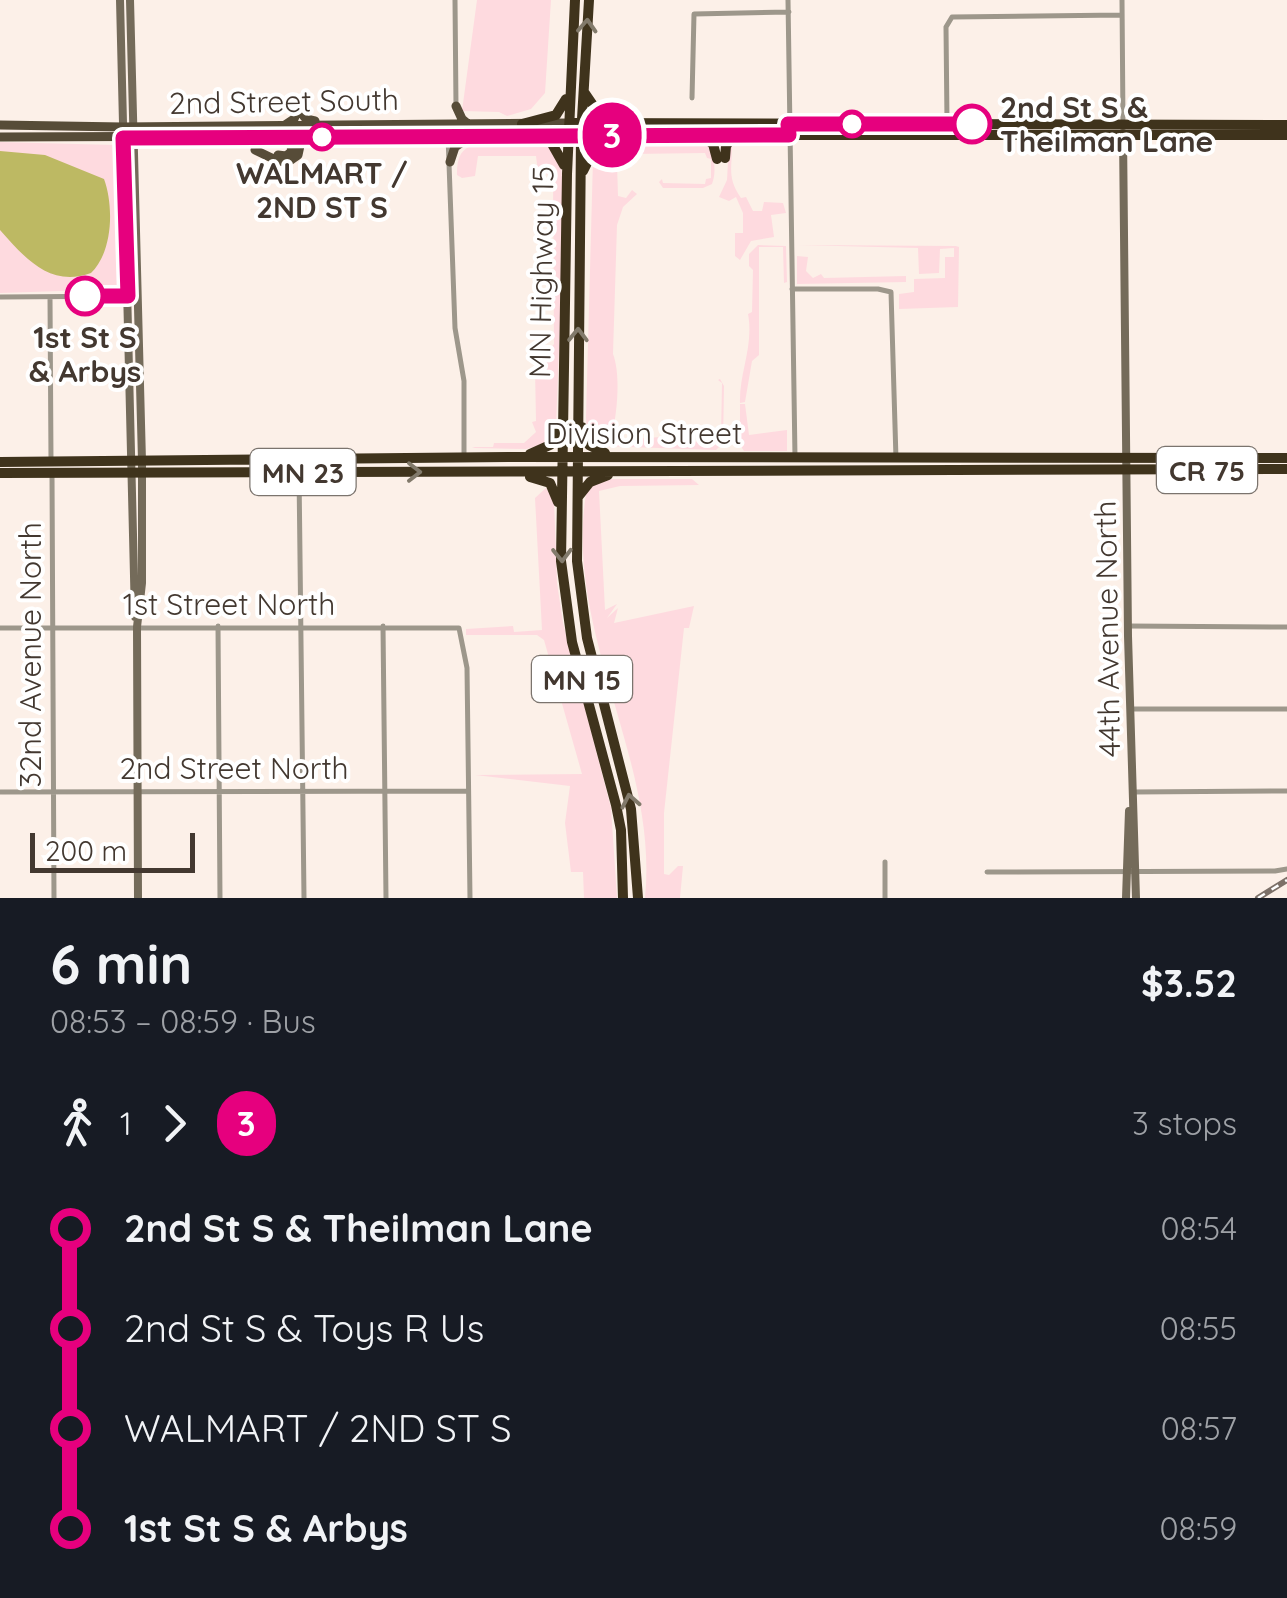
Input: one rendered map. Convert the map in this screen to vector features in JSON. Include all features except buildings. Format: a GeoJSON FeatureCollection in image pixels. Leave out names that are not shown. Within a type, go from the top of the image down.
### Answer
{"type":"FeatureCollection","features":[{"type":"Feature","properties":{"kind":"highway","name":"MN Highway 15"},"geometry":{"type":"LineString","coordinates":[[574,0],[570,88],[580,177],[577,560],[582,609],[632,809],[638,894]]}},
{"type":"Feature","properties":{"kind":"highway","name":"MN Highway 15"},"geometry":{"type":"LineString","coordinates":[[575,122],[584,91],[589,0]]}},
{"type":"Feature","properties":{"kind":"highway"},"geometry":{"type":"LineString","coordinates":[[522,124],[556,115],[570,88]]}},
{"type":"Feature","properties":{"kind":"highway"},"geometry":{"type":"LineString","coordinates":[[584,91],[597,111],[620,122]]}},
{"type":"Feature","properties":{"kind":"highway","name":"2nd Street South"},"geometry":{"type":"LineString","coordinates":[[575,122],[670,122],[789,130],[1123,130],[1287,125]]}},
{"type":"Feature","properties":{"kind":"highway","name":"2nd Street South"},"geometry":{"type":"LineString","coordinates":[[575,135],[733,135],[947,124],[1287,135]]}},
{"type":"Feature","properties":{"kind":"highway","name":"MN Highway 15"},"geometry":{"type":"LineString","coordinates":[[575,135],[567,174],[561,561],[568,621],[616,805],[622,898]]}},
{"type":"Feature","properties":{"kind":"highway"},"geometry":{"type":"LineString","coordinates":[[580,177],[595,147],[612,135]]}},
{"type":"Feature","properties":{"kind":"highway"},"geometry":{"type":"LineString","coordinates":[[702,135],[721,158],[733,135]]}},
{"type":"Feature","properties":{"kind":"highway"},"geometry":{"type":"LineString","coordinates":[[548,136],[567,174]]}},
{"type":"Feature","properties":{"kind":"highway"},"geometry":{"type":"LineString","coordinates":[[578,400],[584,437],[593,449],[642,452],[660,458]]}},
{"type":"Feature","properties":{"kind":"highway"},"geometry":{"type":"LineString","coordinates":[[508,457],[550,446],[563,411]]}},
{"type":"Feature","properties":{"kind":"highway","name":"Division Street"},"geometry":{"type":"LineString","coordinates":[[0,462],[51,467],[137,467],[562,457],[896,465]]}},
{"type":"Feature","properties":{"kind":"highway","name":"Division Street"},"geometry":{"type":"LineString","coordinates":[[1127,466],[1287,458]]}},
{"type":"Feature","properties":{"kind":"highway","name":"Division Street"},"geometry":{"type":"LineString","coordinates":[[137,467],[299,472],[619,472],[896,465],[1287,469]]}},
{"type":"Feature","properties":{"kind":"highway","name":"Division Street"},"geometry":{"type":"LineString","coordinates":[[0,473],[51,467]]}},
{"type":"Feature","properties":{"kind":"highway"},"geometry":{"type":"LineString","coordinates":[[490,472],[547,481],[556,494],[562,521]]}},
{"type":"Feature","properties":{"kind":"highway"},"geometry":{"type":"LineString","coordinates":[[578,498],[595,479],[619,472]]}},
{"type":"Feature","properties":{"kind":"main road"},"geometry":{"type":"LineString","coordinates":[[120,0],[129,133]]}},
{"type":"Feature","properties":{"kind":"main road"},"geometry":{"type":"LineString","coordinates":[[130,0],[129,133],[142,590],[137,627],[138,898]]}},
{"type":"Feature","properties":{"kind":"main road"},"geometry":{"type":"LineString","coordinates":[[445,124],[456,106]]}},
{"type":"Feature","properties":{"kind":"main road"},"geometry":{"type":"LineString","coordinates":[[456,106],[469,124]]}},
{"type":"Feature","properties":{"kind":"main road"},"geometry":{"type":"LineString","coordinates":[[283,126],[294,119],[298,108],[306,119],[334,126]]}},
{"type":"Feature","properties":{"kind":"main road","name":"2nd Street South"},"geometry":{"type":"LineString","coordinates":[[0,136],[283,126],[575,122]]}},
{"type":"Feature","properties":{"kind":"main road","name":"2nd Street South"},"geometry":{"type":"LineString","coordinates":[[0,126],[285,138],[575,135]]}},
{"type":"Feature","properties":{"kind":"main road","name":"44th Avenue North"},"geometry":{"type":"LineString","coordinates":[[1123,130],[1131,871],[1136,898]]}},
{"type":"Feature","properties":{"kind":"main road"},"geometry":{"type":"LineString","coordinates":[[450,162],[459,142],[474,136]]}},
{"type":"Feature","properties":{"kind":"main road"},"geometry":{"type":"LineString","coordinates":[[285,138],[292,144],[288,155],[256,150],[288,162],[296,157],[300,141],[306,137]]}},
{"type":"Feature","properties":{"kind":"main road","name":"44th Avenue North"},"geometry":{"type":"LineString","coordinates":[[1126,895],[1131,871]]}},
{"type":"Feature","properties":{"kind":"street"},"geometry":{"type":"LineString","coordinates":[[454,0],[456,106]]}},
{"type":"Feature","properties":{"kind":"street"},"geometry":{"type":"LineString","coordinates":[[788,0],[795,460]]}},
{"type":"Feature","properties":{"kind":"street"},"geometry":{"type":"LineString","coordinates":[[1122,0],[1123,130]]}},
{"type":"Feature","properties":{"kind":"street"},"geometry":{"type":"LineString","coordinates":[[692,98],[693,15],[788,12]]}},
{"type":"Feature","properties":{"kind":"street"},"geometry":{"type":"LineString","coordinates":[[947,124],[946,28],[952,17],[1122,15]]}},
{"type":"Feature","properties":{"kind":"street"},"geometry":{"type":"LineString","coordinates":[[464,458],[464,375],[456,328],[448,136],[451,130],[498,124]]}},
{"type":"Feature","properties":{"kind":"street"},"geometry":{"type":"LineString","coordinates":[[792,288],[890,291],[896,465]]}},
{"type":"Feature","properties":{"kind":"street"},"geometry":{"type":"LineString","coordinates":[[0,297],[133,296]]}},
{"type":"Feature","properties":{"kind":"street","name":"32nd Avenue North"},"geometry":{"type":"LineString","coordinates":[[50,297],[54,898]]}},
{"type":"Feature","properties":{"kind":"street"},"geometry":{"type":"LineString","coordinates":[[299,472],[304,898]]}},
{"type":"Feature","properties":{"kind":"street"},"geometry":{"type":"LineString","coordinates":[[218,626],[220,898]]}},
{"type":"Feature","properties":{"kind":"street"},"geometry":{"type":"LineString","coordinates":[[383,626],[386,898]]}},
{"type":"Feature","properties":{"kind":"street"},"geometry":{"type":"LineString","coordinates":[[1128,626],[1287,626]]}},
{"type":"Feature","properties":{"kind":"street","name":"1st Street North"},"geometry":{"type":"LineString","coordinates":[[0,628],[459,628],[467,661],[468,791]]}},
{"type":"Feature","properties":{"kind":"street"},"geometry":{"type":"LineString","coordinates":[[1130,709],[1287,710]]}},
{"type":"Feature","properties":{"kind":"street"},"geometry":{"type":"LineString","coordinates":[[468,791],[470,898]]}},
{"type":"Feature","properties":{"kind":"street","name":"2nd Street North"},"geometry":{"type":"LineString","coordinates":[[0,792],[468,791]]}},
{"type":"Feature","properties":{"kind":"street"},"geometry":{"type":"LineString","coordinates":[[1131,792],[1287,792]]}},
{"type":"Feature","properties":{"kind":"street"},"geometry":{"type":"LineString","coordinates":[[884,862],[885,898]]}},
{"type":"Feature","properties":{"kind":"street"},"geometry":{"type":"LineString","coordinates":[[987,872],[1287,868]]}},
{"type":"Feature","properties":{"kind":"shaded area"},"geometry":{"type":"Polygon","coordinates":[[[477,0],[551,0],[545,93],[531,109],[507,116],[499,112],[462,111],[477,0]]]}},
{"type":"Feature","properties":{"kind":"shaded area"},"geometry":{"type":"Polygon","coordinates":[[[0,142],[115,145],[119,160],[121,289],[0,293],[0,142]]]}},
{"type":"Feature","properties":{"kind":"shaded area"},"geometry":{"type":"Polygon","coordinates":[[[630,143],[708,143],[714,174],[712,184],[703,188],[663,188],[659,182],[662,179],[663,183],[705,184],[711,178],[711,159],[705,153],[631,154],[630,163],[617,163],[618,196],[626,198],[632,190],[637,194],[623,207],[617,225],[613,354],[617,394],[612,435],[618,440],[661,437],[662,441],[715,442],[721,437],[720,379],[724,386],[723,443],[716,450],[601,446],[587,433],[586,418],[593,159],[603,151],[630,143]]]}},
{"type":"Feature","properties":{"kind":"shaded area"},"geometry":{"type":"Polygon","coordinates":[[[729,143],[745,143],[732,146],[732,179],[741,198],[746,197],[753,211],[762,211],[764,202],[783,203],[786,213],[771,215],[774,237],[751,241],[740,260],[735,256],[735,233],[743,233],[743,213],[736,197],[729,201],[719,197],[727,180],[729,143]]]}},
{"type":"Feature","properties":{"kind":"shaded area"},"geometry":{"type":"Polygon","coordinates":[[[479,144],[546,145],[561,161],[564,218],[556,426],[548,443],[526,449],[475,448],[472,447],[524,443],[536,432],[532,422],[536,421],[535,369],[546,369],[546,354],[554,344],[553,176],[538,172],[536,156],[478,156],[475,176],[457,175],[460,155],[465,149],[479,144]]]}},
{"type":"Feature","properties":{"kind":"shaded area"},"geometry":{"type":"Polygon","coordinates":[[[0,151],[45,155],[104,179],[110,228],[104,253],[91,273],[63,277],[40,268],[0,230],[0,151]]]}},
{"type":"Feature","properties":{"kind":"shaded area"},"geometry":{"type":"Polygon","coordinates":[[[758,245],[786,246],[787,282],[784,283],[783,247],[759,247],[759,355],[752,361],[745,402],[740,403],[749,337],[748,314],[752,312],[753,270],[749,254],[758,245]]]}},
{"type":"Feature","properties":{"kind":"shaded area"},"geometry":{"type":"Polygon","coordinates":[[[798,245],[959,247],[958,307],[899,309],[899,294],[914,292],[914,279],[945,278],[945,257],[954,257],[954,248],[940,249],[939,273],[919,274],[918,248],[798,245]]]}},
{"type":"Feature","properties":{"kind":"shaded area"},"geometry":{"type":"Polygon","coordinates":[[[797,256],[808,257],[806,271],[813,278],[821,274],[824,278],[906,276],[906,282],[797,284],[797,256]]]}},
{"type":"Feature","properties":{"kind":"shaded area"},"geometry":{"type":"Polygon","coordinates":[[[740,404],[745,404],[749,435],[787,430],[787,451],[744,451],[740,445],[740,404]]]}},
{"type":"Feature","properties":{"kind":"shaded area"},"geometry":{"type":"Polygon","coordinates":[[[611,479],[692,479],[699,485],[620,486],[599,491],[605,610],[617,604],[607,618],[618,608],[614,623],[694,606],[689,628],[684,628],[664,813],[664,874],[683,866],[680,898],[645,898],[646,847],[639,796],[588,597],[583,546],[586,494],[595,484],[611,479]]]}},
{"type":"Feature","properties":{"kind":"shaded area"},"geometry":{"type":"Polygon","coordinates":[[[546,488],[554,500],[557,583],[563,623],[611,808],[617,898],[584,898],[583,872],[571,872],[565,823],[570,786],[475,775],[582,774],[544,640],[537,635],[466,635],[466,629],[513,626],[514,632],[542,630],[535,498],[546,488]]]}},
{"type":"Feature","properties":{"kind":"railway"},"geometry":{"type":"LineString","coordinates":[[1258,898],[1287,880]]}},
{"type":"Feature","properties":{"kind":"bus line","name":"3"},"geometry":{"type":"LineString","coordinates":[[85,296],[128,296],[123,138],[789,135],[788,124],[972,124]]}},
{"type":"Feature","properties":{"kind":"place","name":"2nd St S & Theilman Lane"},"geometry":{"type":"Point","coordinates":[972,124]}},
{"type":"Feature","properties":{"kind":"place","name":"WALMART / 2ND ST S"},"geometry":{"type":"Point","coordinates":[322,137]}},
{"type":"Feature","properties":{"kind":"place","name":"1st St S & Arbys"},"geometry":{"type":"Point","coordinates":[85,296]}}]}
